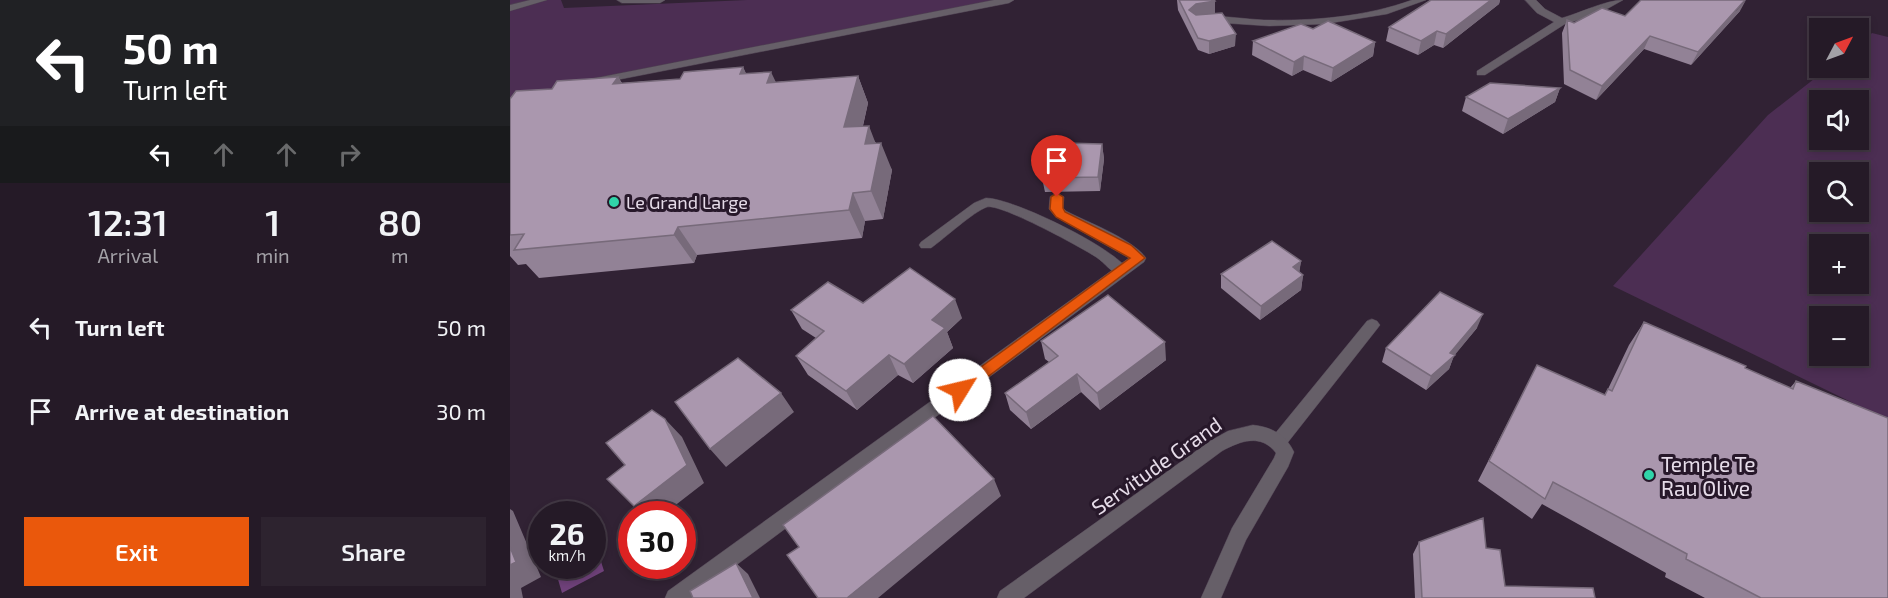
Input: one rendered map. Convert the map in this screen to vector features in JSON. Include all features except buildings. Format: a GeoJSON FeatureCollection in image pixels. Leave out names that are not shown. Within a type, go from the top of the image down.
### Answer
{"type":"FeatureCollection","features":[{"type":"Feature","properties":{"kind":"street"},"geometry":{"type":"LineString","coordinates":[[510,8],[542,0]]}},
{"type":"Feature","properties":{"kind":"street"},"geometry":{"type":"LineString","coordinates":[[622,0],[660,0]]}},
{"type":"Feature","properties":{"kind":"street"},"geometry":{"type":"LineString","coordinates":[[581,84],[1009,0]]}},
{"type":"Feature","properties":{"kind":"street"},"geometry":{"type":"LineString","coordinates":[[1196,22],[1209,19],[1288,24],[1381,12],[1421,0]]}},
{"type":"Feature","properties":{"kind":"street"},"geometry":{"type":"LineString","coordinates":[[1530,0],[1541,11],[1561,22]]}},
{"type":"Feature","properties":{"kind":"street"},"geometry":{"type":"LineString","coordinates":[[1481,73],[1561,22],[1594,12],[1618,0]]}},
{"type":"Feature","properties":{"kind":"street"},"geometry":{"type":"LineString","coordinates":[[675,598],[1139,258],[1126,248],[1061,214],[1056,209],[1057,197]]}},
{"type":"Feature","properties":{"kind":"street"},"geometry":{"type":"LineString","coordinates":[[926,245],[979,206],[986,202],[997,202],[1018,210],[1102,254],[1122,271]]}},
{"type":"Feature","properties":{"kind":"street"},"geometry":{"type":"LineString","coordinates":[[1211,598],[1239,534],[1282,461],[1285,452],[1279,441],[1372,325]]}},
{"type":"Feature","properties":{"kind":"street","name":"Servitude Grand"},"geometry":{"type":"LineString","coordinates":[[1007,598],[1232,436],[1258,431],[1279,441]]}},
{"type":"Feature","properties":{"kind":"shaded area"},"geometry":{"type":"Polygon","coordinates":[[[510,0],[561,0],[564,8],[747,0],[1010,0],[699,60],[510,102],[510,0]]]}},
{"type":"Feature","properties":{"kind":"shaded area"},"geometry":{"type":"Polygon","coordinates":[[[1872,33],[1888,37],[1888,420],[1613,286],[1768,115],[1815,78],[1869,78],[1869,36],[1872,33]]]}},
{"type":"Feature","properties":{"kind":"shaded area"},"geometry":{"type":"Polygon","coordinates":[[[558,579],[589,579],[562,593],[558,579]]]}},
{"type":"Feature","properties":{"kind":"place","name":"Le Grand Large"},"geometry":{"type":"Point","coordinates":[614,202]}},
{"type":"Feature","properties":{"kind":"place","name":"Temple Te Rau Olive"},"geometry":{"type":"Point","coordinates":[1649,475]}},
{"type":"Feature","properties":{"kind":"route"},"geometry":{"type":"LineString","coordinates":[[960,390],[1139,258],[1126,248],[1061,214],[1056,209],[1057,197]]}}]}
